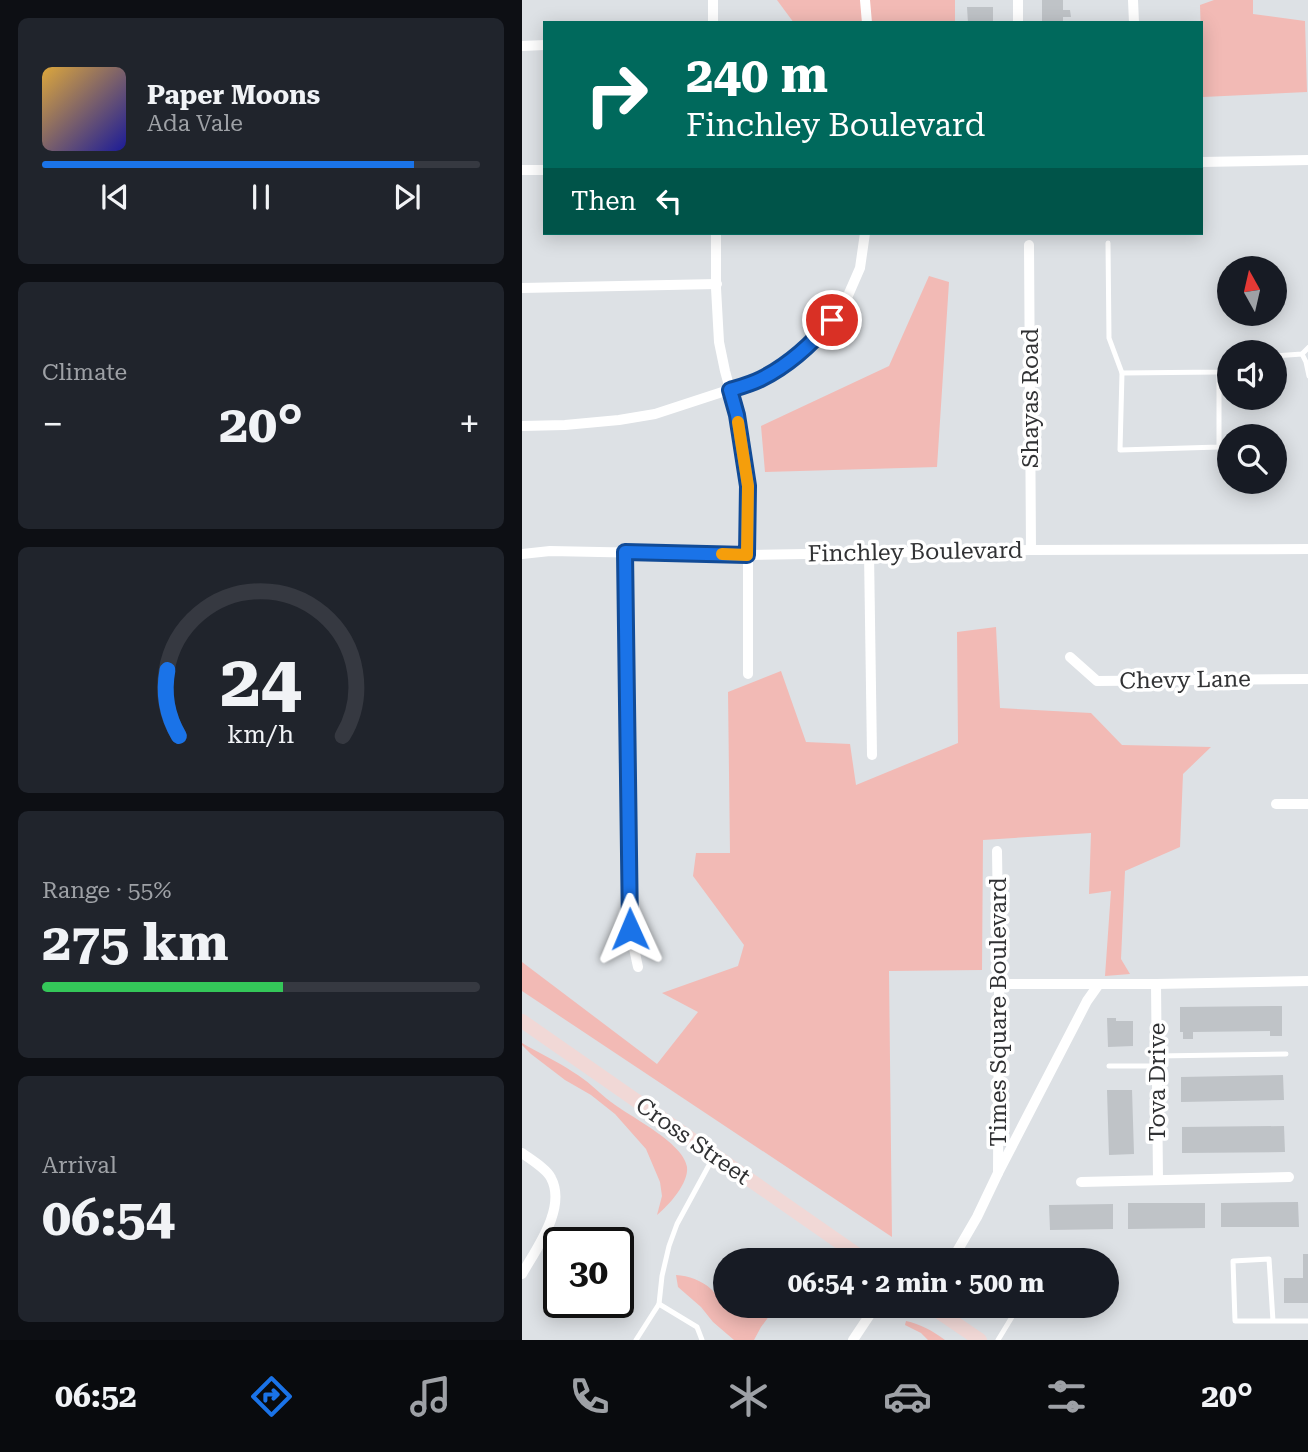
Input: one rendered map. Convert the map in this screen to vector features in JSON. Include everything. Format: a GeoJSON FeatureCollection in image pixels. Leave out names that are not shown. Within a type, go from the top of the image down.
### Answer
{"type":"FeatureCollection","features":[{"type":"Feature","properties":{"kind":"main road","name":"Cross Street"},"geometry":{"type":"LineString","coordinates":[[522,1021],[848,1248]]}},
{"type":"Feature","properties":{"kind":"main road"},"geometry":{"type":"LineString","coordinates":[[948,1318],[980,1340]]}},
{"type":"Feature","properties":{"kind":"street"},"geometry":{"type":"LineString","coordinates":[[713,0],[713,21]]}},
{"type":"Feature","properties":{"kind":"street"},"geometry":{"type":"LineString","coordinates":[[865,0],[867,21]]}},
{"type":"Feature","properties":{"kind":"street"},"geometry":{"type":"LineString","coordinates":[[1018,0],[1018,21]]}},
{"type":"Feature","properties":{"kind":"street"},"geometry":{"type":"LineString","coordinates":[[1133,0],[1134,21]]}},
{"type":"Feature","properties":{"kind":"street"},"geometry":{"type":"LineString","coordinates":[[522,46],[543,45]]}},
{"type":"Feature","properties":{"kind":"street"},"geometry":{"type":"LineString","coordinates":[[1203,162],[1308,160]]}},
{"type":"Feature","properties":{"kind":"street"},"geometry":{"type":"LineString","coordinates":[[522,170],[543,170]]}},
{"type":"Feature","properties":{"kind":"street"},"geometry":{"type":"LineString","coordinates":[[716,235],[719,342],[737,415],[748,486],[748,674]]}},
{"type":"Feature","properties":{"kind":"street"},"geometry":{"type":"LineString","coordinates":[[522,426],[565,425],[655,414],[759,380],[788,363],[821,333],[843,307],[860,268],[865,235]]}},
{"type":"Feature","properties":{"kind":"street","name":"Shayas Road"},"geometry":{"type":"LineString","coordinates":[[1029,245],[1031,550]]}},
{"type":"Feature","properties":{"kind":"street"},"geometry":{"type":"LineString","coordinates":[[522,288],[717,284]]}},
{"type":"Feature","properties":{"kind":"street","name":"Finchley Boulevard"},"geometry":{"type":"LineString","coordinates":[[522,554],[550,551],[747,555],[1308,549]]}},
{"type":"Feature","properties":{"kind":"street"},"geometry":{"type":"LineString","coordinates":[[625,552],[630,929],[638,968]]}},
{"type":"Feature","properties":{"kind":"street"},"geometry":{"type":"LineString","coordinates":[[869,553],[872,755]]}},
{"type":"Feature","properties":{"kind":"street","name":"Chevy Lane"},"geometry":{"type":"LineString","coordinates":[[1070,657],[1097,681],[1308,679]]}},
{"type":"Feature","properties":{"kind":"street"},"geometry":{"type":"LineString","coordinates":[[1276,804],[1308,804]]}},
{"type":"Feature","properties":{"kind":"street","name":"Times Square Boulevard"},"geometry":{"type":"LineString","coordinates":[[997,851],[998,1173]]}},
{"type":"Feature","properties":{"kind":"street"},"geometry":{"type":"LineString","coordinates":[[999,984],[1308,981]]}},
{"type":"Feature","properties":{"kind":"street"},"geometry":{"type":"LineString","coordinates":[[959,1248],[1087,1000],[1099,984]]}},
{"type":"Feature","properties":{"kind":"street","name":"Tova Drive"},"geometry":{"type":"LineString","coordinates":[[1156,984],[1158,1179]]}},
{"type":"Feature","properties":{"kind":"street"},"geometry":{"type":"LineString","coordinates":[[522,1153],[551,1177],[556,1198],[550,1226],[522,1274]]}},
{"type":"Feature","properties":{"kind":"street"},"geometry":{"type":"LineString","coordinates":[[1081,1182],[1289,1177]]}},
{"type":"Feature","properties":{"kind":"street"},"geometry":{"type":"LineString","coordinates":[[853,1340],[866,1318]]}},
{"type":"Feature","properties":{"kind":"lane"},"geometry":{"type":"LineString","coordinates":[[1108,243],[1109,338],[1122,373],[1120,450],[1219,447],[1219,410]]}},
{"type":"Feature","properties":{"kind":"lane"},"geometry":{"type":"LineString","coordinates":[[1302,355],[1308,347]]}},
{"type":"Feature","properties":{"kind":"lane"},"geometry":{"type":"LineString","coordinates":[[1287,356],[1302,355]]}},
{"type":"Feature","properties":{"kind":"lane"},"geometry":{"type":"LineString","coordinates":[[1302,355],[1308,376]]}},
{"type":"Feature","properties":{"kind":"lane"},"geometry":{"type":"LineString","coordinates":[[1122,373],[1217,372]]}},
{"type":"Feature","properties":{"kind":"lane"},"geometry":{"type":"LineString","coordinates":[[1109,1066],[1286,1054]]}},
{"type":"Feature","properties":{"kind":"lane"},"geometry":{"type":"LineString","coordinates":[[636,1340],[659,1304],[662,1276],[677,1224],[714,1156]]}},
{"type":"Feature","properties":{"kind":"lane"},"geometry":{"type":"LineString","coordinates":[[1273,1321],[1269,1259],[1233,1261],[1235,1321],[1273,1321],[1308,1321]]}},
{"type":"Feature","properties":{"kind":"lane"},"geometry":{"type":"LineString","coordinates":[[659,1304],[697,1327],[702,1340]]}},
{"type":"Feature","properties":{"kind":"lane"},"geometry":{"type":"LineString","coordinates":[[998,1340],[1009,1318]]}},
{"type":"Feature","properties":{"kind":"shaded area"},"geometry":{"type":"Polygon","coordinates":[[[777,0],[955,0],[955,21],[793,21],[777,0]]]}},
{"type":"Feature","properties":{"kind":"shaded area"},"geometry":{"type":"Polygon","coordinates":[[[1214,0],[1253,0],[1253,14],[1305,21],[1307,92],[1203,97],[1203,21],[1201,21],[1200,5],[1214,0]]]}},
{"type":"Feature","properties":{"kind":"shaded area"},"geometry":{"type":"Polygon","coordinates":[[[929,276],[949,282],[937,467],[765,472],[761,426],[889,366],[929,276]]]}},
{"type":"Feature","properties":{"kind":"shaded area"},"geometry":{"type":"Polygon","coordinates":[[[996,627],[1000,708],[1091,713],[1122,745],[1211,747],[1183,774],[1180,847],[1125,871],[1121,959],[1130,974],[1105,976],[1111,891],[1089,894],[1091,833],[983,840],[982,970],[889,971],[892,1237],[522,991],[522,962],[657,1064],[698,1012],[662,993],[738,966],[744,945],[693,876],[696,853],[730,853],[728,692],[781,671],[806,742],[850,744],[856,785],[958,743],[957,632],[996,627]]]}},
{"type":"Feature","properties":{"kind":"shaded area"},"geometry":{"type":"Polygon","coordinates":[[[522,1043],[578,1075],[611,1102],[655,1131],[684,1158],[687,1167],[685,1180],[667,1206],[657,1215],[662,1196],[660,1182],[646,1149],[615,1114],[591,1095],[565,1080],[531,1054],[522,1043]]]}},
{"type":"Feature","properties":{"kind":"shaded area"},"geometry":{"type":"Polygon","coordinates":[[[676,1275],[690,1277],[711,1289],[713,1318],[768,1318],[754,1340],[734,1340],[678,1287],[676,1275]]]}},
{"type":"Feature","properties":{"kind":"shaded area"},"geometry":{"type":"Polygon","coordinates":[[[906,1321],[926,1328],[945,1340],[928,1340],[905,1325],[906,1321]]]}},
{"type":"Feature","properties":{"kind":"building"},"geometry":{"type":"Polygon","coordinates":[[[1042,0],[1063,0],[1063,10],[1070,10],[1071,17],[1063,17],[1063,21],[1042,21],[1042,0]]]}},
{"type":"Feature","properties":{"kind":"building"},"geometry":{"type":"Polygon","coordinates":[[[967,7],[993,7],[993,21],[968,21],[967,7]]]}},
{"type":"Feature","properties":{"kind":"building"},"geometry":{"type":"Polygon","coordinates":[[[1282,1006],[1282,1036],[1270,1036],[1270,1031],[1193,1032],[1193,1039],[1183,1039],[1183,1032],[1180,1032],[1180,1007],[1282,1006]]]}},
{"type":"Feature","properties":{"kind":"building"},"geometry":{"type":"Polygon","coordinates":[[[1107,1018],[1133,1021],[1133,1046],[1108,1047],[1107,1018]]]}},
{"type":"Feature","properties":{"kind":"building"},"geometry":{"type":"Polygon","coordinates":[[[1283,1075],[1284,1100],[1181,1102],[1181,1077],[1283,1075]]]}},
{"type":"Feature","properties":{"kind":"building"},"geometry":{"type":"Polygon","coordinates":[[[1107,1090],[1132,1090],[1134,1154],[1109,1155],[1107,1090]]]}},
{"type":"Feature","properties":{"kind":"building"},"geometry":{"type":"Polygon","coordinates":[[[1284,1126],[1285,1152],[1182,1153],[1182,1127],[1284,1126]]]}},
{"type":"Feature","properties":{"kind":"building"},"geometry":{"type":"Polygon","coordinates":[[[1298,1202],[1299,1227],[1221,1227],[1221,1203],[1298,1202]]]}},
{"type":"Feature","properties":{"kind":"building"},"geometry":{"type":"Polygon","coordinates":[[[1128,1203],[1205,1203],[1205,1228],[1128,1229],[1128,1203]]]}},
{"type":"Feature","properties":{"kind":"building"},"geometry":{"type":"Polygon","coordinates":[[[1113,1204],[1113,1229],[1050,1230],[1049,1205],[1113,1204]]]}},
{"type":"Feature","properties":{"kind":"building"},"geometry":{"type":"Polygon","coordinates":[[[1303,1254],[1309,1254],[1309,1303],[1284,1303],[1284,1278],[1303,1278],[1303,1254]]]}},
{"type":"Feature","properties":{"kind":"slow traffic"},"geometry":{"type":"LineString","coordinates":[[722,554],[747,555],[748,486],[738,422]]}},
{"type":"Feature","properties":{"kind":"route"},"geometry":{"type":"LineString","coordinates":[[630,929],[625,552],[747,555],[748,486],[737,415],[730,390],[759,380],[788,363],[832,320]]}}]}
